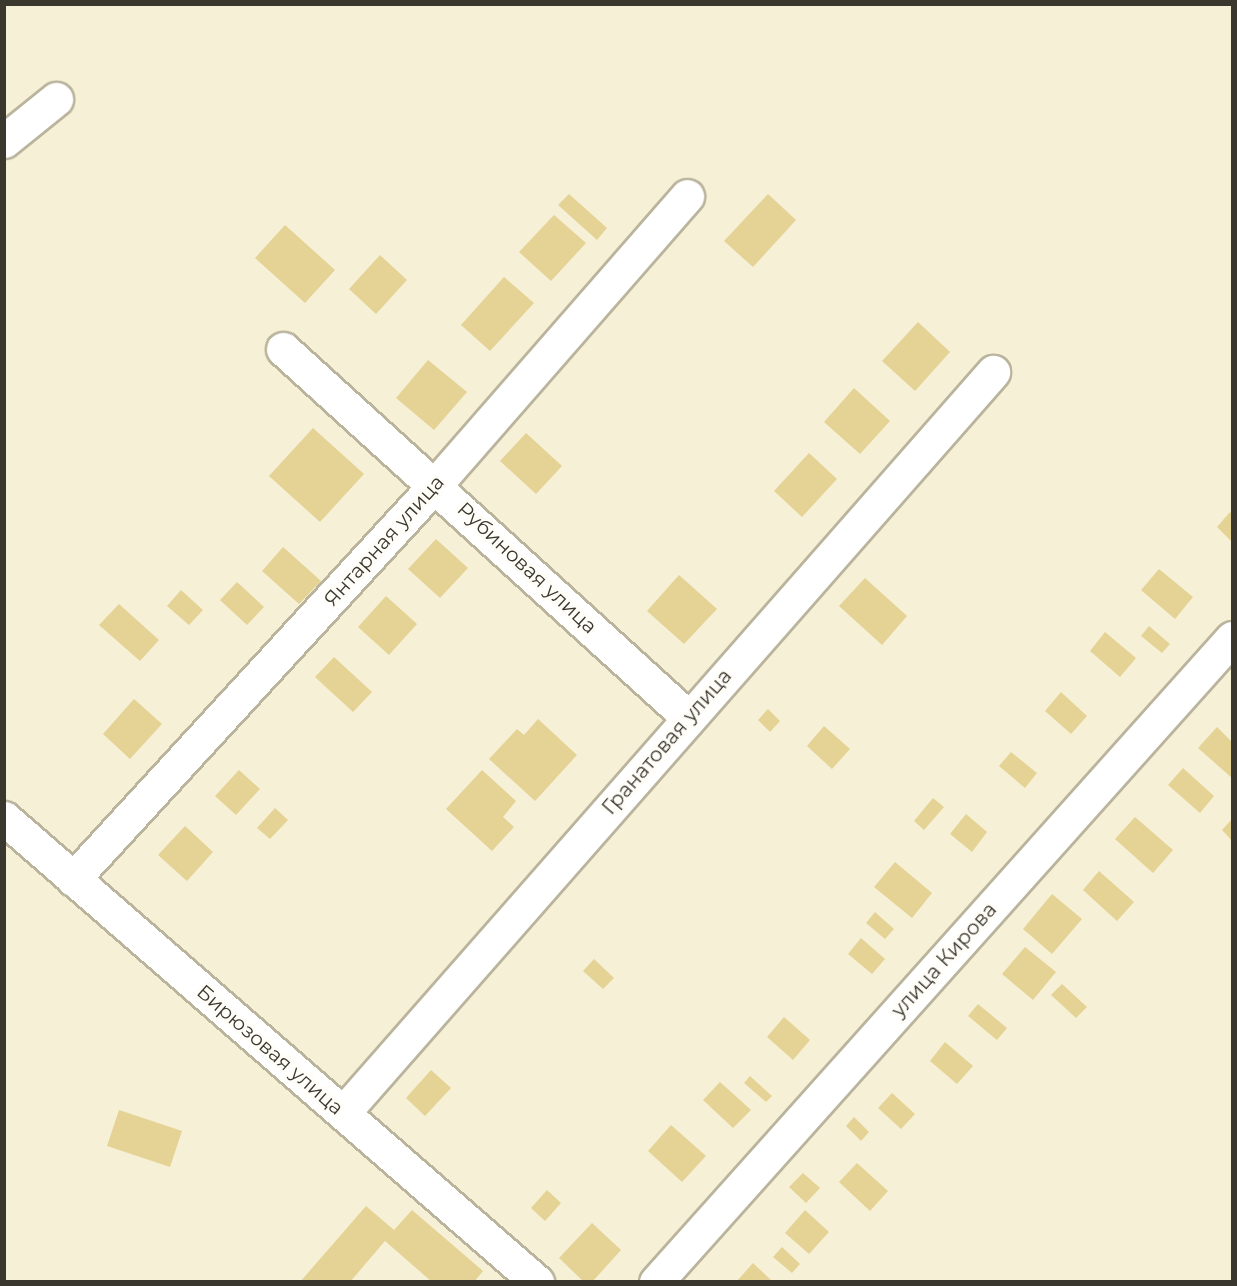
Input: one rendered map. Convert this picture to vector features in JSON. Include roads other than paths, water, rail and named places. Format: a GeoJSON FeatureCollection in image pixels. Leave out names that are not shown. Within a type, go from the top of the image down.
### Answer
{"type":"FeatureCollection","features":[{"type":"Feature","properties":{"kind":"street"},"geometry":{"type":"LineString","coordinates":[[4,141],[56,99]]}},
{"type":"Feature","properties":{"kind":"street","name":"Янтарная улица"},"geometry":{"type":"LineString","coordinates":[[73,879],[436,484],[687,196]]}},
{"type":"Feature","properties":{"kind":"street","name":"Рубиновая улица"},"geometry":{"type":"LineString","coordinates":[[283,348],[436,484],[689,717]]}},
{"type":"Feature","properties":{"kind":"street","name":"Гранатовая улица"},"geometry":{"type":"LineString","coordinates":[[343,1113],[993,372]]}},
{"type":"Feature","properties":{"kind":"street","name":"улица Кирова"},"geometry":{"type":"LineString","coordinates":[[656,1281],[1233,638]]}},
{"type":"Feature","properties":{"kind":"street","name":"Бирюзовая улица"},"geometry":{"type":"LineString","coordinates":[[4,818],[537,1281]]}}]}
